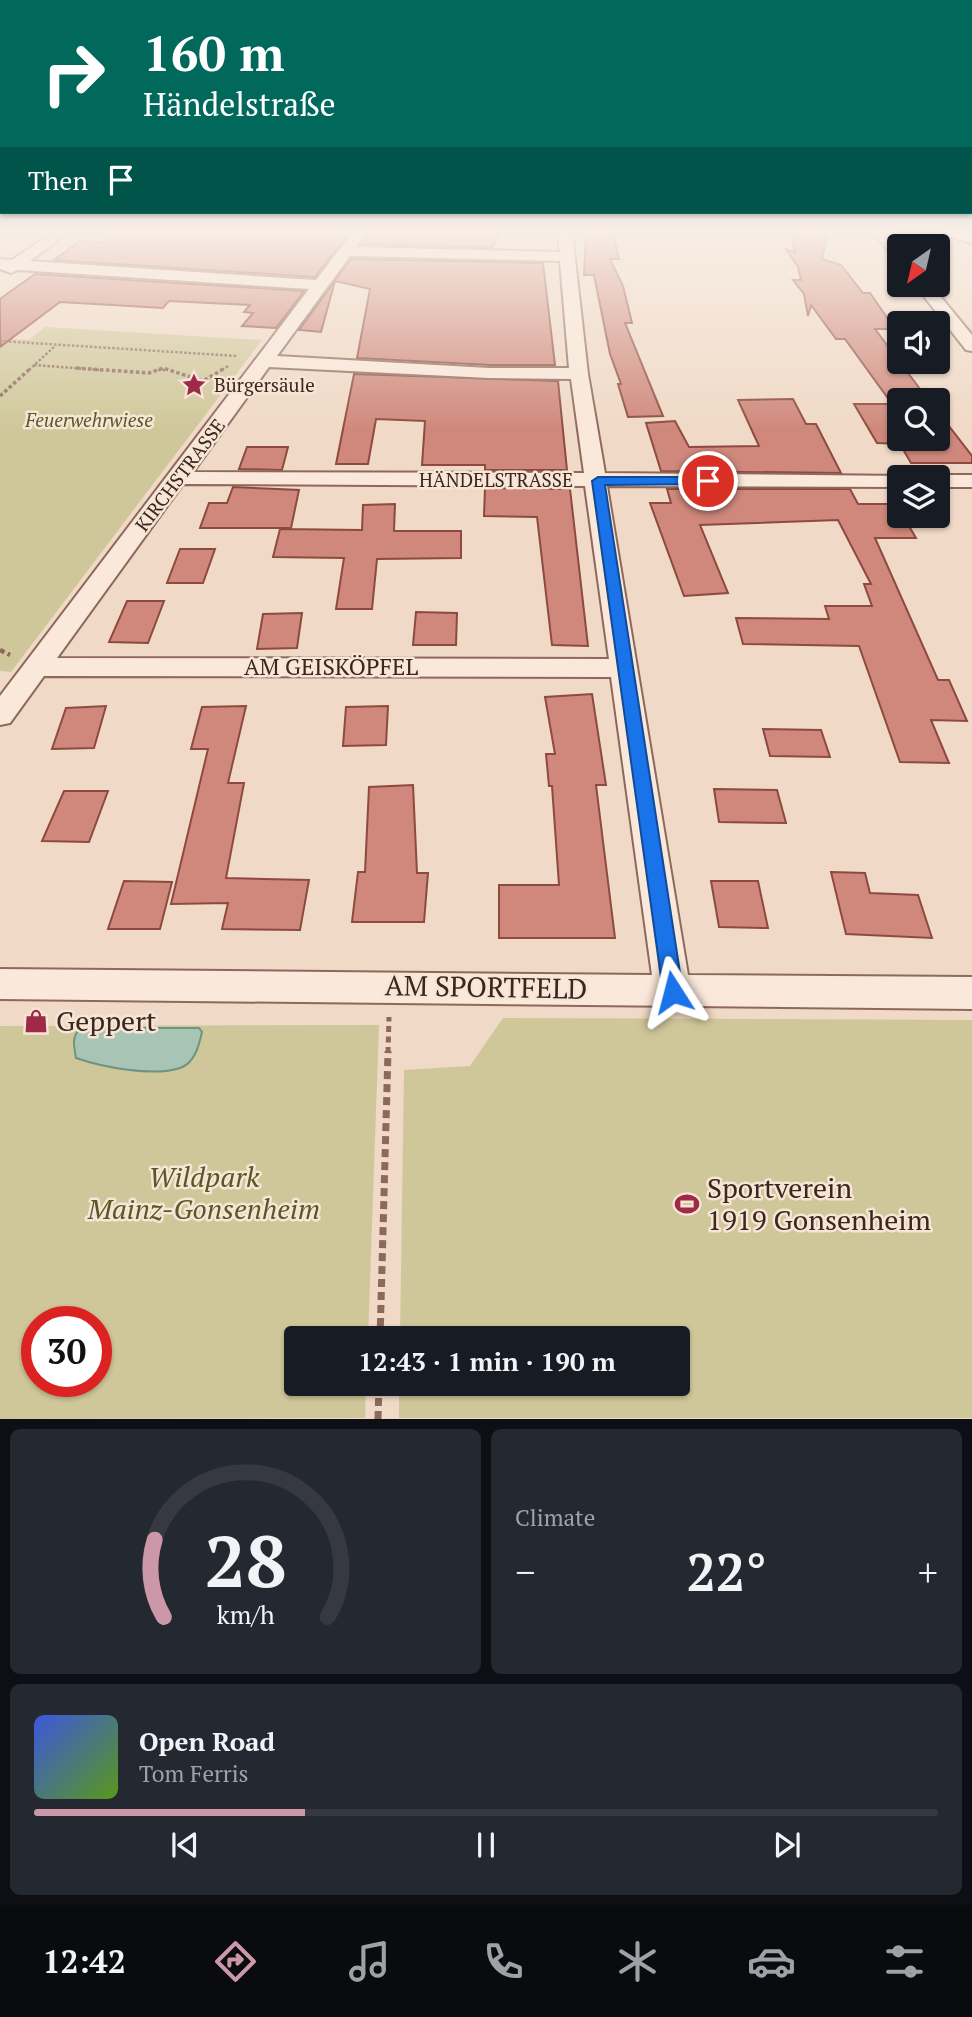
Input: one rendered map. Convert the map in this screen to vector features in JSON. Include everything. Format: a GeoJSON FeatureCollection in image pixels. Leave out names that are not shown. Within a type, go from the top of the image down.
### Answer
{"type":"FeatureCollection","features":[{"type":"Feature","properties":{"kind":"street","name":"KIRCHSTRASSE"},"geometry":{"type":"LineString","coordinates":[[0,716],[311,299]]}},
{"type":"Feature","properties":{"kind":"street"},"geometry":{"type":"LineString","coordinates":[[571,299],[579,374],[598,481],[673,992]]}},
{"type":"Feature","properties":{"kind":"street"},"geometry":{"type":"LineString","coordinates":[[934,299],[972,346]]}},
{"type":"Feature","properties":{"kind":"street"},"geometry":{"type":"LineString","coordinates":[[265,361],[489,373],[579,374]]}},
{"type":"Feature","properties":{"kind":"street","name":"HÄNDELSTRASSE"},"geometry":{"type":"LineString","coordinates":[[177,478],[887,481]]}},
{"type":"Feature","properties":{"kind":"street"},"geometry":{"type":"LineString","coordinates":[[950,481],[972,481]]}},
{"type":"Feature","properties":{"kind":"street","name":"AM GEISKÖPFEL"},"geometry":{"type":"LineString","coordinates":[[37,667],[624,668]]}},
{"type":"Feature","properties":{"kind":"street","name":"AM SPORTFELD"},"geometry":{"type":"LineString","coordinates":[[0,984],[365,985],[673,992],[972,993]]}},
{"type":"Feature","properties":{"kind":"path"},"geometry":{"type":"LineString","coordinates":[[0,341],[242,357],[203,381],[163,368],[149,373],[34,365]]}},
{"type":"Feature","properties":{"kind":"path"},"geometry":{"type":"LineString","coordinates":[[0,396],[55,345]]}},
{"type":"Feature","properties":{"kind":"path"},"geometry":{"type":"LineString","coordinates":[[380,1326],[390,1013]]}},
{"type":"Feature","properties":{"kind":"path"},"geometry":{"type":"LineString","coordinates":[[378,1419],[379,1396]]}},
{"type":"Feature","properties":{"kind":"green space","name":"Feuerwehrwiese"},"geometry":{"type":"Polygon","coordinates":[[[45,327],[262,340],[11,672],[0,671],[0,338],[29,340],[45,327]]]}},
{"type":"Feature","properties":{"kind":"green space","name":"Sportverein 1919 Gonsenheim"},"geometry":{"type":"Polygon","coordinates":[[[503,1018],[972,1020],[972,1418],[399,1418],[399,1396],[690,1396],[690,1326],[400,1326],[404,1070],[470,1066],[503,1018]]]}},
{"type":"Feature","properties":{"kind":"green space","name":"Wildpark Mainz-Gonsenheim"},"geometry":{"type":"Polygon","coordinates":[[[379,1025],[368,1326],[284,1326],[284,1396],[366,1396],[365,1418],[0,1419],[0,1026],[379,1025]]]}},
{"type":"Feature","properties":{"kind":"shaded area"},"geometry":{"type":"Polygon","coordinates":[[[81,1028],[199,1028],[202,1032],[196,1053],[185,1066],[156,1072],[99,1065],[76,1058],[74,1038],[81,1028]]]}},
{"type":"Feature","properties":{"kind":"building"},"geometry":{"type":"Polygon","coordinates":[[[0,299],[298,299],[276,328],[242,326],[253,313],[244,312],[250,305],[169,301],[163,308],[60,302],[0,347],[0,299]]]}},
{"type":"Feature","properties":{"kind":"building"},"geometry":{"type":"Polygon","coordinates":[[[322,299],[330,299],[321,332],[299,330],[322,299]]]}},
{"type":"Feature","properties":{"kind":"building"},"geometry":{"type":"Polygon","coordinates":[[[368,299],[547,299],[555,365],[489,365],[357,358],[368,299]]]}},
{"type":"Feature","properties":{"kind":"building"},"geometry":{"type":"Polygon","coordinates":[[[599,299],[626,299],[632,323],[625,323],[663,416],[628,417],[618,384],[621,384],[610,354],[599,299]]]}},
{"type":"Feature","properties":{"kind":"building"},"geometry":{"type":"Polygon","coordinates":[[[805,299],[874,299],[887,317],[887,329],[875,329],[887,345],[887,374],[909,374],[919,388],[887,388],[887,397],[845,339],[836,339],[811,305],[808,316],[805,299]]]}},
{"type":"Feature","properties":{"kind":"building"},"geometry":{"type":"Polygon","coordinates":[[[354,374],[558,381],[567,470],[485,470],[485,465],[422,465],[425,421],[376,419],[368,464],[336,464],[354,374]]]}},
{"type":"Feature","properties":{"kind":"building"},"geometry":{"type":"Polygon","coordinates":[[[793,399],[806,424],[816,424],[841,473],[661,471],[646,423],[675,421],[689,447],[759,446],[738,400],[793,399]]]}},
{"type":"Feature","properties":{"kind":"building"},"geometry":{"type":"Polygon","coordinates":[[[854,404],[887,404],[887,443],[877,443],[854,404]]]}},
{"type":"Feature","properties":{"kind":"building"},"geometry":{"type":"Polygon","coordinates":[[[950,428],[972,456],[972,463],[911,463],[904,451],[950,451],[950,428]]]}},
{"type":"Feature","properties":{"kind":"building"},"geometry":{"type":"Polygon","coordinates":[[[247,447],[288,447],[282,470],[239,469],[247,447]]]}},
{"type":"Feature","properties":{"kind":"building"},"geometry":{"type":"Polygon","coordinates":[[[233,487],[299,490],[291,528],[200,528],[209,503],[227,503],[233,487]]]}},
{"type":"Feature","properties":{"kind":"building"},"geometry":{"type":"Polygon","coordinates":[[[485,488],[570,489],[588,646],[552,645],[537,517],[484,516],[485,488]]]}},
{"type":"Feature","properties":{"kind":"building"},"geometry":{"type":"Polygon","coordinates":[[[667,489],[850,489],[858,504],[887,504],[887,528],[910,528],[916,538],[875,538],[938,680],[949,680],[967,721],[931,720],[949,763],[900,762],[859,646],[743,644],[736,618],[829,619],[825,606],[872,606],[864,584],[871,584],[838,520],[700,525],[728,593],[684,596],[650,503],[671,503],[667,489]]]}},
{"type":"Feature","properties":{"kind":"building"},"geometry":{"type":"Polygon","coordinates":[[[395,504],[394,531],[461,531],[461,558],[377,559],[372,609],[336,609],[344,558],[273,557],[280,529],[362,530],[363,505],[395,504]]]}},
{"type":"Feature","properties":{"kind":"building"},"geometry":{"type":"Polygon","coordinates":[[[180,549],[215,549],[203,583],[167,583],[180,549]]]}},
{"type":"Feature","properties":{"kind":"building"},"geometry":{"type":"Polygon","coordinates":[[[127,601],[164,601],[148,643],[109,642],[127,601]]]}},
{"type":"Feature","properties":{"kind":"building"},"geometry":{"type":"Polygon","coordinates":[[[416,612],[457,613],[456,645],[413,645],[416,612]]]}},
{"type":"Feature","properties":{"kind":"building"},"geometry":{"type":"Polygon","coordinates":[[[302,613],[297,648],[257,649],[263,614],[302,613]]]}},
{"type":"Feature","properties":{"kind":"building"},"geometry":{"type":"Polygon","coordinates":[[[592,694],[606,785],[596,785],[615,938],[499,938],[499,885],[559,885],[552,786],[549,786],[546,754],[555,754],[545,697],[592,694]]]}},
{"type":"Feature","properties":{"kind":"building"},"geometry":{"type":"Polygon","coordinates":[[[106,706],[94,748],[52,749],[66,708],[106,706]]]}},
{"type":"Feature","properties":{"kind":"building"},"geometry":{"type":"Polygon","coordinates":[[[246,706],[228,783],[244,783],[226,878],[309,880],[300,930],[222,929],[228,903],[171,904],[208,749],[191,749],[202,707],[246,706]]]}},
{"type":"Feature","properties":{"kind":"building"},"geometry":{"type":"Polygon","coordinates":[[[388,706],[386,745],[343,746],[346,707],[388,706]]]}},
{"type":"Feature","properties":{"kind":"building"},"geometry":{"type":"Polygon","coordinates":[[[763,729],[821,730],[830,757],[770,756],[763,729]]]}},
{"type":"Feature","properties":{"kind":"building"},"geometry":{"type":"Polygon","coordinates":[[[413,785],[417,873],[428,873],[424,922],[352,922],[358,872],[365,872],[369,787],[413,785]]]}},
{"type":"Feature","properties":{"kind":"building"},"geometry":{"type":"Polygon","coordinates":[[[714,789],[777,790],[786,823],[719,822],[714,789]]]}},
{"type":"Feature","properties":{"kind":"building"},"geometry":{"type":"Polygon","coordinates":[[[64,791],[108,791],[89,842],[42,841],[64,791]]]}},
{"type":"Feature","properties":{"kind":"building"},"geometry":{"type":"Polygon","coordinates":[[[831,872],[865,873],[870,893],[918,895],[932,938],[846,934],[831,872]]]}},
{"type":"Feature","properties":{"kind":"building"},"geometry":{"type":"Polygon","coordinates":[[[124,881],[172,882],[160,929],[108,929],[124,881]]]}},
{"type":"Feature","properties":{"kind":"building"},"geometry":{"type":"Polygon","coordinates":[[[711,881],[758,881],[768,928],[719,927],[711,881]]]}},
{"type":"Feature","properties":{"kind":"place","name":"Bürgersäule"},"geometry":{"type":"Point","coordinates":[194,385]}},
{"type":"Feature","properties":{"kind":"place","name":"Geppert"},"geometry":{"type":"Point","coordinates":[36,1021]}},
{"type":"Feature","properties":{"kind":"place","name":"Sportverein 1919 Gonsenheim"},"geometry":{"type":"Point","coordinates":[687,1204]}},
{"type":"Feature","properties":{"kind":"route"},"geometry":{"type":"LineString","coordinates":[[673,992],[598,481],[708,481]]}}]}
